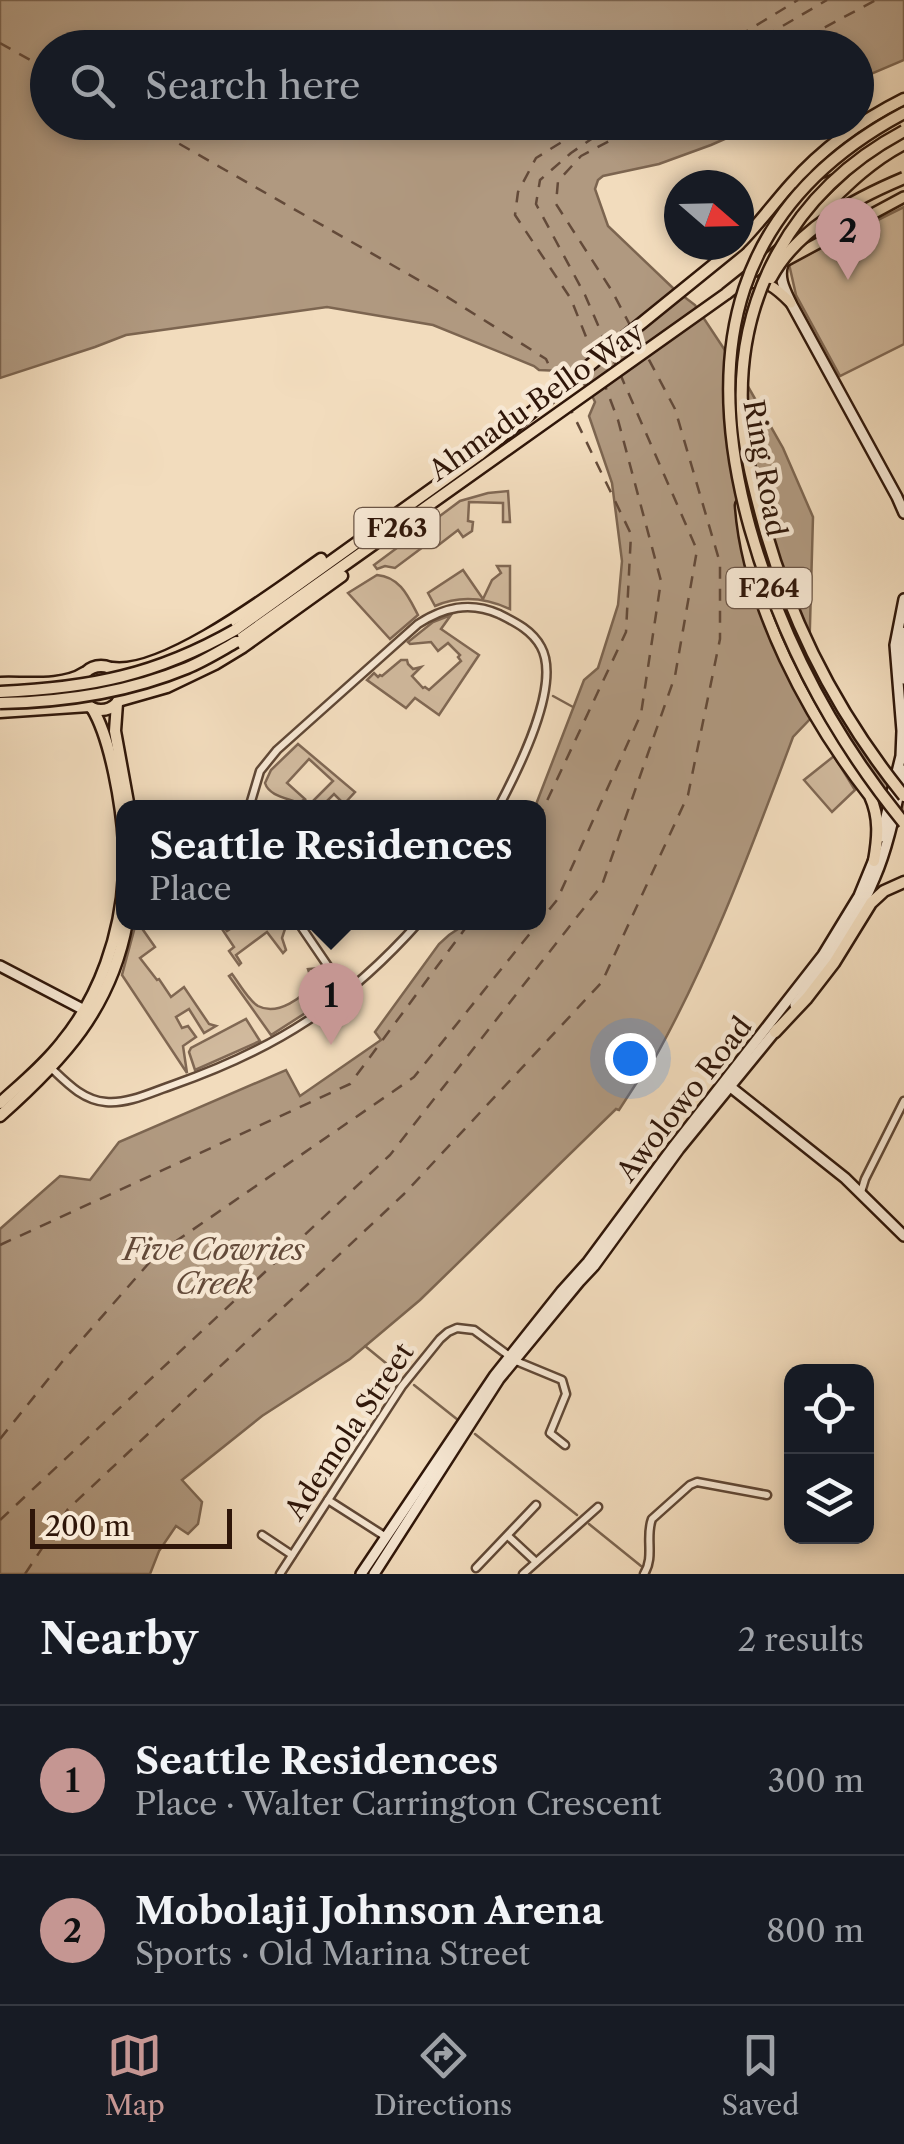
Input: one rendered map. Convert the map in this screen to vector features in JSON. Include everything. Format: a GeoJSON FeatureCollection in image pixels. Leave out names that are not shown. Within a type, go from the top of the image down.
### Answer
{"type":"FeatureCollection","features":[{"type":"Feature","properties":{"kind":"highway","name":"Ahmadu Bello Way"},"geometry":{"type":"LineString","coordinates":[[874,116],[904,99]]}},
{"type":"Feature","properties":{"kind":"highway","name":"Ring Road"},"geometry":{"type":"LineString","coordinates":[[874,130],[904,113]]}},
{"type":"Feature","properties":{"kind":"highway"},"geometry":{"type":"LineString","coordinates":[[874,139],[904,122]]}},
{"type":"Feature","properties":{"kind":"highway","name":"F264"},"geometry":{"type":"LineString","coordinates":[[755,311],[770,264],[814,199],[852,164],[904,131]]}},
{"type":"Feature","properties":{"kind":"highway","name":"Ahmadu Bello Way"},"geometry":{"type":"LineString","coordinates":[[754,226],[790,184],[837,140]]}},
{"type":"Feature","properties":{"kind":"highway","name":"Ring Road"},"geometry":{"type":"LineString","coordinates":[[860,140],[834,159],[793,201],[762,247],[734,322],[728,400],[740,493],[776,608],[834,727],[904,823]]}},
{"type":"Feature","properties":{"kind":"highway"},"geometry":{"type":"LineString","coordinates":[[790,184],[836,166],[872,140]]}},
{"type":"Feature","properties":{"kind":"highway","name":"Ahmadu Bello Way"},"geometry":{"type":"LineString","coordinates":[[0,703],[65,698],[132,686],[192,666],[361,554],[726,294],[861,172],[904,144]]}},
{"type":"Feature","properties":{"kind":"highway"},"geometry":{"type":"LineString","coordinates":[[755,311],[774,272],[802,240],[861,198],[904,178]]}},
{"type":"Feature","properties":{"kind":"highway","name":"Ahmadu Bello Way"},"geometry":{"type":"LineString","coordinates":[[0,692],[117,679],[236,636],[349,547],[478,455],[721,260]]}},
{"type":"Feature","properties":{"kind":"highway","name":"Ring Road"},"geometry":{"type":"LineString","coordinates":[[755,311],[743,367],[743,426],[756,496],[775,562],[805,639],[834,695],[904,796]]}},
{"type":"Feature","properties":{"kind":"highway"},"geometry":{"type":"LineString","coordinates":[[740,493],[743,530],[765,610],[803,691],[870,796],[878,818],[874,861]]}},
{"type":"Feature","properties":{"kind":"highway"},"geometry":{"type":"LineString","coordinates":[[0,683],[66,680],[98,666],[125,669],[145,664],[208,635],[328,554],[349,547]]}},
{"type":"Feature","properties":{"kind":"highway"},"geometry":{"type":"LineString","coordinates":[[117,702],[167,687],[215,664],[348,572],[361,554]]}},
{"type":"Feature","properties":{"kind":"highway"},"geometry":{"type":"LineString","coordinates":[[0,712],[108,709],[121,696],[122,684],[112,668]]}},
{"type":"Feature","properties":{"kind":"highway"},"geometry":{"type":"LineString","coordinates":[[85,672],[79,690],[104,735],[118,800]]}},
{"type":"Feature","properties":{"kind":"highway"},"geometry":{"type":"LineString","coordinates":[[117,702],[115,732],[128,800]]}},
{"type":"Feature","properties":{"kind":"highway"},"geometry":{"type":"LineString","coordinates":[[775,1032],[807,998],[877,897],[904,882]]}},
{"type":"Feature","properties":{"kind":"highway"},"geometry":{"type":"LineString","coordinates":[[88,1012],[116,928]]}},
{"type":"Feature","properties":{"kind":"highway"},"geometry":{"type":"LineString","coordinates":[[0,1116],[48,1065],[88,1012],[116,962],[125,930]]}},
{"type":"Feature","properties":{"kind":"highway"},"geometry":{"type":"LineString","coordinates":[[0,1102],[48,1065]]}},
{"type":"Feature","properties":{"kind":"main road"},"geometry":{"type":"LineString","coordinates":[[726,294],[904,197]]}},
{"type":"Feature","properties":{"kind":"main road"},"geometry":{"type":"LineString","coordinates":[[784,261],[781,276],[790,304]]}},
{"type":"Feature","properties":{"kind":"main road"},"geometry":{"type":"LineString","coordinates":[[744,284],[766,282],[790,304],[904,513]]}},
{"type":"Feature","properties":{"kind":"main road"},"geometry":{"type":"LineString","coordinates":[[889,484],[904,493]]}},
{"type":"Feature","properties":{"kind":"main road","name":"Awolowo Road"},"geometry":{"type":"LineString","coordinates":[[727,1084],[823,955],[859,896],[874,861],[901,775],[895,646],[904,599]]}},
{"type":"Feature","properties":{"kind":"main road"},"geometry":{"type":"LineString","coordinates":[[904,622],[904,679]]}},
{"type":"Feature","properties":{"kind":"main road","name":"Awolowo Road"},"geometry":{"type":"LineString","coordinates":[[361,1574],[389,1540],[480,1396],[513,1359],[674,1146],[775,1032],[842,941],[880,865],[889,815]]}},
{"type":"Feature","properties":{"kind":"main road"},"geometry":{"type":"LineString","coordinates":[[0,966],[88,1012]]}},
{"type":"Feature","properties":{"kind":"main road"},"geometry":{"type":"LineString","coordinates":[[727,1084],[861,1192],[904,1236]]}},
{"type":"Feature","properties":{"kind":"main road","name":"Awolowo Road"},"geometry":{"type":"LineString","coordinates":[[374,1574],[389,1540]]}},
{"type":"Feature","properties":{"kind":"street"},"geometry":{"type":"LineString","coordinates":[[251,800],[260,770],[277,750],[418,624],[441,611],[468,606],[490,610],[527,630],[546,658],[542,701],[502,800]]}},
{"type":"Feature","properties":{"kind":"street"},"geometry":{"type":"LineString","coordinates":[[303,930],[346,994]]}},
{"type":"Feature","properties":{"kind":"street"},"geometry":{"type":"LineString","coordinates":[[48,1065],[71,1087],[107,1102],[132,1099],[207,1073],[297,1030],[346,994],[412,930]]}},
{"type":"Feature","properties":{"kind":"street"},"geometry":{"type":"LineString","coordinates":[[861,1192],[904,1100]]}},
{"type":"Feature","properties":{"kind":"street","name":"Ademola Street"},"geometry":{"type":"LineString","coordinates":[[280,1574],[402,1386],[440,1339],[456,1328],[474,1330],[513,1359]]}},
{"type":"Feature","properties":{"kind":"street"},"geometry":{"type":"LineString","coordinates":[[513,1359],[565,1384],[566,1394],[550,1433],[565,1446]]}},
{"type":"Feature","properties":{"kind":"street"},"geometry":{"type":"LineString","coordinates":[[644,1574],[650,1563],[652,1518],[690,1484],[767,1495]]}},
{"type":"Feature","properties":{"kind":"street"},"geometry":{"type":"LineString","coordinates":[[328,1500],[389,1540]]}},
{"type":"Feature","properties":{"kind":"street"},"geometry":{"type":"LineString","coordinates":[[476,1568],[536,1505]]}},
{"type":"Feature","properties":{"kind":"street"},"geometry":{"type":"LineString","coordinates":[[523,1574],[598,1507]]}},
{"type":"Feature","properties":{"kind":"street"},"geometry":{"type":"LineString","coordinates":[[262,1535],[292,1555]]}},
{"type":"Feature","properties":{"kind":"street"},"geometry":{"type":"LineString","coordinates":[[508,1536],[536,1562]]}},
{"type":"Feature","properties":{"kind":"shaded area"},"geometry":{"type":"Polygon","coordinates":[[[904,207],[904,344],[840,376],[796,295],[789,264],[904,207]]]}},
{"type":"Feature","properties":{"kind":"shaded area"},"geometry":{"type":"Polygon","coordinates":[[[508,491],[510,522],[503,522],[503,503],[469,502],[472,531],[463,537],[458,530],[436,547],[431,541],[395,568],[377,569],[374,565],[460,501],[508,491]]]}},
{"type":"Feature","properties":{"kind":"shaded area"},"geometry":{"type":"Polygon","coordinates":[[[497,566],[510,566],[510,609],[473,599],[435,606],[428,593],[463,570],[483,599],[492,580],[501,573],[497,566]]]}},
{"type":"Feature","properties":{"kind":"shaded area"},"geometry":{"type":"Polygon","coordinates":[[[377,575],[392,579],[418,615],[390,639],[348,593],[377,575]]]}},
{"type":"Feature","properties":{"kind":"shaded area"},"geometry":{"type":"Polygon","coordinates":[[[451,615],[441,629],[479,655],[439,715],[415,698],[406,708],[367,680],[374,673],[382,676],[401,660],[407,660],[413,669],[421,667],[412,676],[429,690],[461,661],[460,655],[448,643],[438,651],[431,642],[408,642],[433,622],[451,615]]]}},
{"type":"Feature","properties":{"kind":"shaded area"},"geometry":{"type":"Polygon","coordinates":[[[298,744],[355,792],[348,800],[340,800],[334,794],[328,800],[314,800],[333,781],[309,759],[287,783],[305,799],[290,800],[267,787],[271,770],[298,744]]]}},
{"type":"Feature","properties":{"kind":"shaded area"},"geometry":{"type":"Polygon","coordinates":[[[834,756],[855,790],[832,812],[804,780],[834,756]]]}},
{"type":"Feature","properties":{"kind":"shaded area"},"geometry":{"type":"Polygon","coordinates":[[[134,930],[143,930],[155,947],[140,958],[171,997],[184,987],[209,1024],[216,1026],[204,1033],[189,1009],[176,1017],[182,1028],[188,1026],[196,1037],[183,1046],[187,1073],[122,975],[134,930]]]}},
{"type":"Feature","properties":{"kind":"shaded area"},"geometry":{"type":"Polygon","coordinates":[[[223,930],[285,930],[283,953],[267,932],[236,955],[239,965],[229,951],[234,947],[223,930]]]}},
{"type":"Feature","properties":{"kind":"shaded area"},"geometry":{"type":"Polygon","coordinates":[[[320,968],[334,989],[332,996],[271,1035],[229,976],[232,974],[258,1006],[273,1009],[289,1004],[303,993],[312,981],[308,969],[320,968]]]}},
{"type":"Feature","properties":{"kind":"shaded area"},"geometry":{"type":"Polygon","coordinates":[[[246,1019],[260,1041],[195,1070],[191,1048],[246,1019]]]}},
{"type":"Feature","properties":{"kind":"water","name":"Five Cowries Creek"},"geometry":{"type":"Polygon","coordinates":[[[0,0],[904,0],[904,60],[874,73],[874,30],[30,30],[30,140],[722,140],[659,164],[603,176],[595,189],[608,226],[695,305],[783,448],[813,517],[809,661],[812,717],[793,737],[707,953],[644,1077],[619,1110],[420,1300],[350,1359],[262,1416],[182,1480],[202,1502],[198,1524],[188,1534],[176,1526],[159,1551],[150,1574],[0,1574],[0,1229],[60,1176],[90,1180],[119,1142],[286,1070],[300,1096],[381,1040],[375,1032],[439,944],[456,930],[546,930],[546,800],[538,800],[584,680],[598,668],[618,605],[622,561],[612,483],[589,416],[595,402],[588,387],[562,371],[539,370],[433,325],[327,307],[126,335],[0,378],[0,0]]]}},
{"type":"Feature","properties":{"kind":"waterway"},"geometry":{"type":"LineString","coordinates":[[809,661],[850,737],[904,811]]}},
{"type":"Feature","properties":{"kind":"waterway"},"geometry":{"type":"LineString","coordinates":[[553,696],[573,707]]}},
{"type":"Feature","properties":{"kind":"waterway"},"geometry":{"type":"LineString","coordinates":[[365,1346],[398,1373]]}},
{"type":"Feature","properties":{"kind":"waterway"},"geometry":{"type":"LineString","coordinates":[[414,1385],[458,1420]]}},
{"type":"Feature","properties":{"kind":"waterway"},"geometry":{"type":"LineString","coordinates":[[475,1434],[577,1515]]}},
{"type":"Feature","properties":{"kind":"waterway"},"geometry":{"type":"LineString","coordinates":[[589,1524],[641,1566]]}},
{"type":"Feature","properties":{"kind":"ferry route"},"geometry":{"type":"LineString","coordinates":[[749,30],[798,0]]}},
{"type":"Feature","properties":{"kind":"ferry route"},"geometry":{"type":"LineString","coordinates":[[776,30],[827,0]]}},
{"type":"Feature","properties":{"kind":"ferry route"},"geometry":{"type":"LineString","coordinates":[[820,30],[876,0]]}},
{"type":"Feature","properties":{"kind":"ferry route"},"geometry":{"type":"LineString","coordinates":[[0,43],[30,60]]}},
{"type":"Feature","properties":{"kind":"ferry route"},"geometry":{"type":"LineString","coordinates":[[173,140],[436,290],[546,359],[558,385]]}},
{"type":"Feature","properties":{"kind":"ferry route"},"geometry":{"type":"LineString","coordinates":[[565,140],[536,158],[518,192],[515,215],[571,299],[594,357]]}},
{"type":"Feature","properties":{"kind":"ferry route"},"geometry":{"type":"LineString","coordinates":[[590,140],[540,180],[536,204],[585,295],[607,346]]}},
{"type":"Feature","properties":{"kind":"ferry route"},"geometry":{"type":"LineString","coordinates":[[611,140],[581,156],[558,181],[556,204],[631,327]]}},
{"type":"Feature","properties":{"kind":"ferry route"},"geometry":{"type":"LineString","coordinates":[[635,334],[643,349]]}},
{"type":"Feature","properties":{"kind":"ferry route"},"geometry":{"type":"LineString","coordinates":[[611,353],[617,369]]}},
{"type":"Feature","properties":{"kind":"ferry route"},"geometry":{"type":"LineString","coordinates":[[25,1574],[68,1509],[404,1194],[602,982],[688,795],[720,639],[720,563],[675,409],[647,356]]}},
{"type":"Feature","properties":{"kind":"ferry route"},"geometry":{"type":"LineString","coordinates":[[0,1520],[390,1155],[602,885],[675,676],[697,550],[621,376]]}},
{"type":"Feature","properties":{"kind":"ferry route"},"geometry":{"type":"LineString","coordinates":[[546,914],[557,900],[641,714],[661,581],[618,420],[604,383]]}},
{"type":"Feature","properties":{"kind":"ferry route"},"geometry":{"type":"LineString","coordinates":[[546,803],[626,632],[631,534],[571,410]]}},
{"type":"Feature","properties":{"kind":"ferry route"},"geometry":{"type":"LineString","coordinates":[[0,1245],[350,1084],[464,930]]}},
{"type":"Feature","properties":{"kind":"ferry route"},"geometry":{"type":"LineString","coordinates":[[0,1439],[156,1255],[414,1077],[533,930]]}},
{"type":"Feature","properties":{"kind":"place","name":"Mobolaji Johnson Arena"},"geometry":{"type":"Point","coordinates":[848,280]}},
{"type":"Feature","properties":{"kind":"place","name":"Seattle Residences"},"geometry":{"type":"Point","coordinates":[331,1045]}}]}
